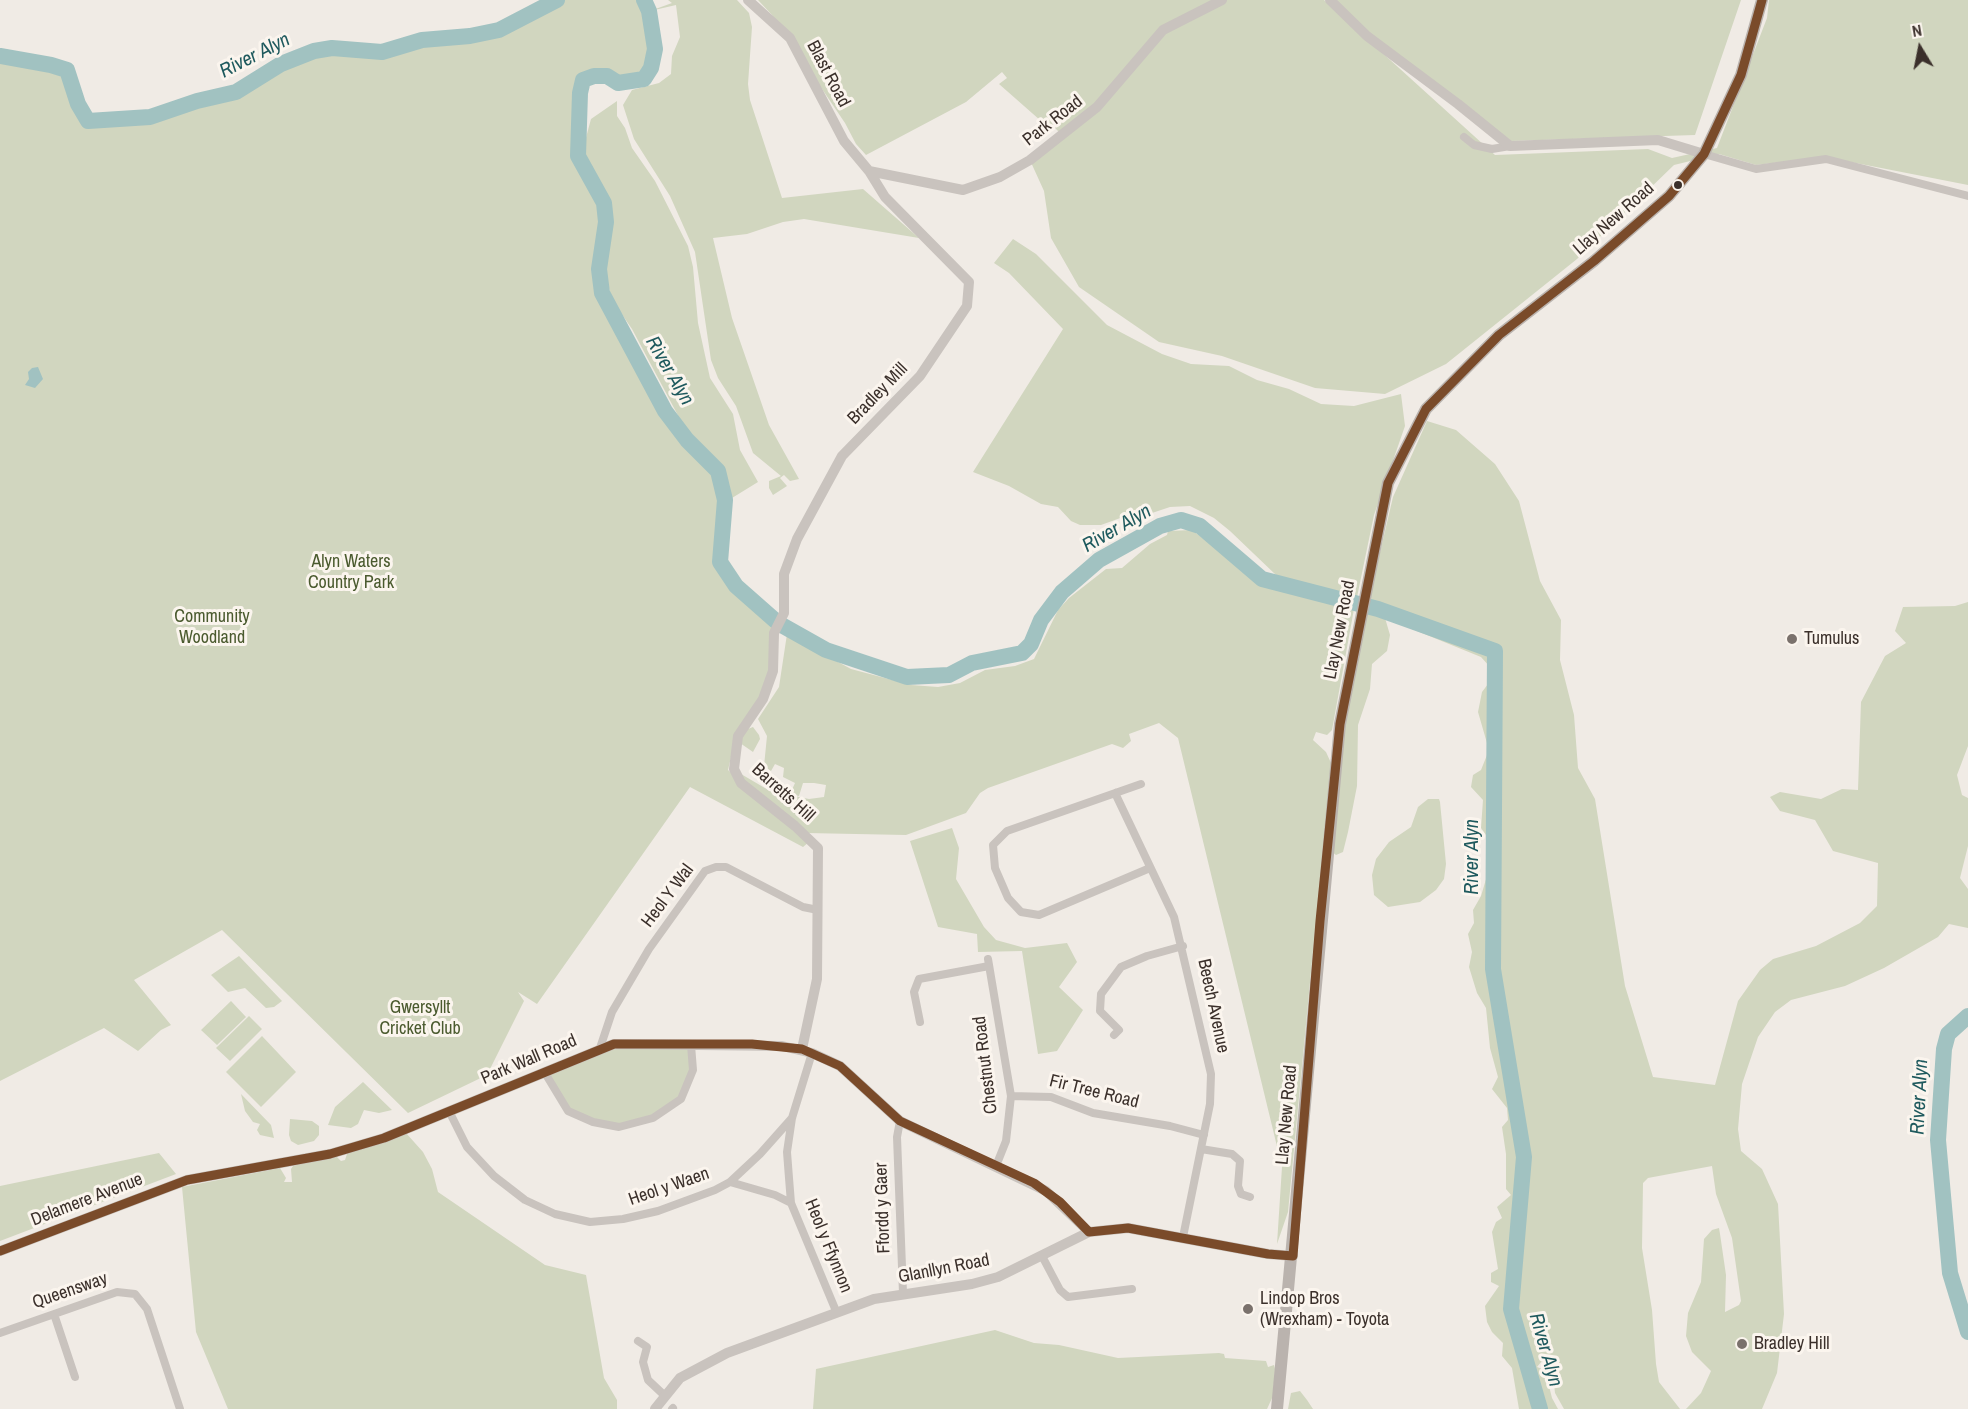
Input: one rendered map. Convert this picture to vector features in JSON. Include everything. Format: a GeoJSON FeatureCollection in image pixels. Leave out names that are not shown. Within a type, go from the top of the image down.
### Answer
{"type":"FeatureCollection","features":[{"type":"Feature","properties":{"kind":"main road","name":"Llay New Road"},"geometry":{"type":"LineString","coordinates":[[1277,1409],[1293,1256],[1320,921],[1340,724],[1388,483],[1426,409],[1499,335],[1594,261],[1669,196],[1704,154],[1741,75],[1762,0]]}},
{"type":"Feature","properties":{"kind":"street","name":"Blast Road"},"geometry":{"type":"LineString","coordinates":[[748,0],[790,38],[844,141],[869,171]]}},
{"type":"Feature","properties":{"kind":"street","name":"Park Road"},"geometry":{"type":"LineString","coordinates":[[869,171],[963,190],[1000,177],[1030,160],[1097,107],[1163,30],[1222,0]]}},
{"type":"Feature","properties":{"kind":"street"},"geometry":{"type":"LineString","coordinates":[[1330,0],[1367,36],[1510,146]]}},
{"type":"Feature","properties":{"kind":"street"},"geometry":{"type":"LineString","coordinates":[[1464,137],[1474,145],[1492,149],[1510,146],[1658,140],[1756,169],[1826,159],[1968,196]]}},
{"type":"Feature","properties":{"kind":"street","name":"Bradley Mill"},"geometry":{"type":"LineString","coordinates":[[773,671],[774,633],[784,613],[784,574],[796,539],[842,456],[920,376],[967,306],[969,282],[885,197],[869,171]]}},
{"type":"Feature","properties":{"kind":"street","name":"Barretts Hill"},"geometry":{"type":"LineString","coordinates":[[773,671],[763,699],[738,736],[734,769],[741,783],[795,826],[818,848],[818,910]]}},
{"type":"Feature","properties":{"kind":"street"},"geometry":{"type":"LineString","coordinates":[[1141,783],[1007,831],[993,845],[995,868],[1008,898],[1021,912],[1039,915],[1150,868]]}},
{"type":"Feature","properties":{"kind":"street","name":"Beech Avenue"},"geometry":{"type":"LineString","coordinates":[[1115,793],[1174,917],[1183,946],[1211,1074],[1210,1104],[1183,1237]]}},
{"type":"Feature","properties":{"kind":"street","name":"Heol Y Wal"},"geometry":{"type":"LineString","coordinates":[[600,1048],[612,1011],[649,949],[705,872],[716,867],[726,867],[803,907],[818,910]]}},
{"type":"Feature","properties":{"kind":"street"},"geometry":{"type":"LineString","coordinates":[[807,1051],[817,979],[818,910]]}},
{"type":"Feature","properties":{"kind":"street"},"geometry":{"type":"LineString","coordinates":[[1119,1030],[1100,1011],[1101,994],[1121,967],[1147,956],[1183,946]]}},
{"type":"Feature","properties":{"kind":"street","name":"Chestnut Road"},"geometry":{"type":"LineString","coordinates":[[921,1019],[914,992],[919,979],[989,962],[1011,1096],[1006,1141],[996,1166]]}},
{"type":"Feature","properties":{"kind":"street","name":"Park Wall Road"},"geometry":{"type":"LineString","coordinates":[[187,1180],[356,1147],[614,1044],[782,1046],[807,1051],[840,1066],[900,1121],[1046,1191],[1089,1232]]}},
{"type":"Feature","properties":{"kind":"street"},"geometry":{"type":"LineString","coordinates":[[545,1072],[568,1111],[593,1122],[619,1127],[653,1118],[681,1099],[693,1070],[691,1045]]}},
{"type":"Feature","properties":{"kind":"street","name":"Heol y Ffynnon"},"geometry":{"type":"LineString","coordinates":[[807,1051],[787,1152],[791,1203],[836,1311]]}},
{"type":"Feature","properties":{"kind":"street","name":"Fir Tree Road"},"geometry":{"type":"LineString","coordinates":[[1011,1096],[1052,1097],[1093,1113],[1170,1126],[1204,1135]]}},
{"type":"Feature","properties":{"kind":"street","name":"Heol y Waen"},"geometry":{"type":"LineString","coordinates":[[449,1111],[467,1148],[494,1176],[525,1200],[555,1214],[590,1222],[623,1220],[678,1204],[730,1182],[760,1154],[792,1118]]}},
{"type":"Feature","properties":{"kind":"street","name":"Ffordd y Gaer"},"geometry":{"type":"LineString","coordinates":[[900,1121],[897,1137],[903,1293]]}},
{"type":"Feature","properties":{"kind":"street"},"geometry":{"type":"LineString","coordinates":[[1201,1149],[1232,1154],[1240,1161],[1238,1186],[1241,1194],[1250,1197]]}},
{"type":"Feature","properties":{"kind":"street","name":"Delamere Avenue"},"geometry":{"type":"LineString","coordinates":[[0,1251],[187,1180]]}},
{"type":"Feature","properties":{"kind":"street","name":"Heol y Waen"},"geometry":{"type":"LineString","coordinates":[[730,1182],[791,1203]]}},
{"type":"Feature","properties":{"kind":"street","name":"Glanllyn Road"},"geometry":{"type":"LineString","coordinates":[[656,1409],[664,1395],[680,1378],[705,1363],[836,1311],[903,1293],[981,1281],[1018,1268],[1089,1232],[1128,1228],[1268,1254],[1293,1256]]}},
{"type":"Feature","properties":{"kind":"street"},"geometry":{"type":"LineString","coordinates":[[1042,1256],[1060,1290],[1068,1297],[1132,1289]]}},
{"type":"Feature","properties":{"kind":"street","name":"Queensway"},"geometry":{"type":"LineString","coordinates":[[0,1333],[117,1292],[130,1292],[139,1297],[147,1309],[180,1409]]}},
{"type":"Feature","properties":{"kind":"street"},"geometry":{"type":"LineString","coordinates":[[54,1314],[75,1377]]}},
{"type":"Feature","properties":{"kind":"street"},"geometry":{"type":"LineString","coordinates":[[638,1341],[650,1346],[643,1362],[644,1370],[652,1386],[664,1395]]}},
{"type":"Feature","properties":{"kind":"green space","name":"Alyn Waters Country Park"},"geometry":{"type":"Polygon","coordinates":[[[557,0],[644,0],[650,11],[655,49],[651,68],[644,79],[618,83],[607,77],[594,76],[583,80],[578,156],[604,203],[606,222],[599,269],[602,293],[665,411],[687,440],[718,471],[725,500],[720,562],[736,586],[778,623],[771,671],[763,699],[736,736],[728,770],[809,842],[803,847],[690,787],[537,1004],[518,992],[524,1001],[487,1075],[408,1113],[222,930],[134,980],[171,1025],[161,1030],[138,1051],[104,1028],[0,1081],[0,56],[67,70],[78,104],[88,121],[150,117],[197,101],[236,92],[281,64],[314,51],[332,48],[382,52],[422,40],[498,31],[557,0]]]}},
{"type":"Feature","properties":{"kind":"green space"},"geometry":{"type":"Polygon","coordinates":[[[668,0],[737,0],[749,13],[752,27],[748,84],[750,100],[782,198],[863,189],[919,238],[804,219],[783,222],[747,234],[713,238],[732,318],[769,425],[799,479],[790,481],[784,475],[780,478],[787,486],[773,495],[769,488],[769,481],[781,476],[753,453],[736,406],[718,378],[711,360],[695,252],[670,196],[634,139],[623,105],[632,90],[659,83],[671,74],[672,56],[680,37],[676,5],[650,11],[672,3],[668,0]]]}},
{"type":"Feature","properties":{"kind":"green space"},"geometry":{"type":"Polygon","coordinates":[[[758,0],[1324,0],[1495,155],[1648,149],[1672,158],[1717,148],[1767,18],[1769,0],[1968,0],[1968,185],[1825,157],[1756,165],[1719,154],[1674,165],[1577,259],[1446,364],[1385,394],[1315,388],[1222,356],[1159,342],[1079,287],[1051,238],[1044,191],[1029,158],[1060,133],[1052,125],[1049,128],[999,84],[1007,78],[1002,72],[966,102],[866,155],[856,144],[845,123],[772,15],[758,0]]]}},
{"type":"Feature","properties":{"kind":"green space"},"geometry":{"type":"Polygon","coordinates":[[[1334,0],[1741,0],[1695,135],[1511,141],[1368,33],[1334,0]]]}},
{"type":"Feature","properties":{"kind":"green space"},"geometry":{"type":"Polygon","coordinates":[[[617,101],[617,116],[625,128],[632,148],[655,181],[688,246],[693,267],[698,323],[710,378],[733,414],[740,450],[758,482],[732,498],[723,469],[682,423],[632,329],[612,300],[604,268],[608,247],[609,205],[586,159],[584,145],[591,119],[617,101]]]}},
{"type":"Feature","properties":{"kind":"green space"},"geometry":{"type":"Polygon","coordinates":[[[1013,239],[1036,254],[1107,325],[1162,354],[1191,364],[1229,366],[1257,380],[1289,389],[1321,404],[1354,406],[1401,394],[1405,426],[1374,515],[1357,597],[1307,588],[1276,575],[1214,518],[1190,506],[1170,507],[1152,513],[1148,508],[1101,525],[1080,525],[1071,521],[1058,507],[1041,504],[1009,486],[973,472],[1063,329],[1009,273],[994,263],[1013,239]]]}},
{"type":"Feature","properties":{"kind":"green space"},"geometry":{"type":"Polygon","coordinates":[[[1427,421],[1456,430],[1495,464],[1519,501],[1540,581],[1561,620],[1560,660],[1574,715],[1578,768],[1595,799],[1625,986],[1653,1077],[1715,1085],[1738,1001],[1760,970],[1773,959],[1816,946],[1860,923],[1877,906],[1878,863],[1833,851],[1815,820],[1780,811],[1770,797],[1780,792],[1821,799],[1842,789],[1858,790],[1861,702],[1885,656],[1906,643],[1895,631],[1903,607],[1955,606],[1968,602],[1968,746],[1957,775],[1962,795],[1968,798],[1968,846],[1960,878],[1968,889],[1968,928],[1949,924],[1938,937],[1884,968],[1845,986],[1791,1000],[1775,1012],[1758,1037],[1742,1084],[1738,1129],[1741,1151],[1762,1169],[1778,1204],[1784,1314],[1777,1373],[1762,1409],[1686,1409],[1701,1393],[1711,1371],[1692,1352],[1686,1336],[1688,1313],[1701,1282],[1704,1239],[1712,1230],[1719,1228],[1726,1275],[1725,1312],[1739,1305],[1741,1301],[1732,1238],[1716,1194],[1712,1166],[1648,1178],[1643,1183],[1642,1248],[1652,1310],[1656,1364],[1659,1382],[1680,1409],[1564,1409],[1555,1393],[1552,1366],[1542,1361],[1537,1367],[1545,1370],[1552,1398],[1558,1409],[1519,1409],[1512,1368],[1502,1356],[1503,1343],[1492,1332],[1487,1322],[1485,1306],[1499,1286],[1491,1282],[1491,1273],[1498,1269],[1492,1232],[1496,1222],[1502,1218],[1497,1207],[1511,1195],[1506,1189],[1506,1154],[1502,1127],[1508,1120],[1507,1108],[1492,1089],[1498,1077],[1490,1048],[1486,1008],[1477,993],[1469,967],[1472,952],[1468,934],[1474,923],[1473,910],[1481,896],[1490,866],[1491,842],[1481,828],[1483,800],[1471,787],[1473,775],[1481,770],[1489,750],[1478,712],[1482,692],[1491,680],[1490,667],[1481,657],[1385,618],[1390,635],[1387,651],[1372,664],[1370,689],[1358,725],[1357,786],[1348,832],[1343,852],[1336,855],[1331,851],[1344,729],[1369,599],[1393,497],[1427,421]]]}},
{"type":"Feature","properties":{"kind":"green space"},"geometry":{"type":"Polygon","coordinates":[[[1192,530],[1266,586],[1354,609],[1332,730],[1327,735],[1316,732],[1313,740],[1326,752],[1331,763],[1288,1212],[1277,1244],[1282,1167],[1178,738],[1159,723],[1129,734],[1131,741],[1123,748],[1112,744],[988,788],[980,793],[966,813],[906,835],[806,833],[743,781],[741,774],[770,791],[809,799],[824,797],[826,785],[814,783],[803,783],[799,796],[790,794],[795,783],[783,777],[784,768],[775,764],[771,771],[764,766],[767,736],[758,719],[779,687],[787,634],[851,669],[911,685],[938,687],[960,683],[985,670],[1015,666],[1034,659],[1058,610],[1069,598],[1106,569],[1122,568],[1150,544],[1167,535],[1168,531],[1192,530]]]}},
{"type":"Feature","properties":{"kind":"green space"},"geometry":{"type":"Polygon","coordinates":[[[753,727],[760,739],[753,752],[740,743],[745,730],[753,727]]]}},
{"type":"Feature","properties":{"kind":"green space"},"geometry":{"type":"Polygon","coordinates":[[[1428,799],[1439,799],[1440,802],[1446,864],[1444,879],[1436,890],[1420,902],[1388,907],[1374,895],[1372,875],[1376,859],[1389,842],[1411,827],[1418,807],[1428,799]]]}},
{"type":"Feature","properties":{"kind":"green space"},"geometry":{"type":"Polygon","coordinates":[[[952,828],[959,848],[956,879],[984,927],[996,940],[1025,948],[1067,943],[1077,962],[1059,987],[1083,1010],[1057,1051],[1038,1054],[1022,951],[978,952],[977,934],[938,927],[910,841],[952,828]]]}},
{"type":"Feature","properties":{"kind":"green space"},"geometry":{"type":"Polygon","coordinates":[[[239,956],[282,1001],[274,1007],[266,1008],[245,988],[228,992],[211,975],[239,956]]]}},
{"type":"Feature","properties":{"kind":"green space"},"geometry":{"type":"Polygon","coordinates":[[[231,1001],[246,1017],[217,1045],[201,1030],[231,1001]]]}},
{"type":"Feature","properties":{"kind":"green space"},"geometry":{"type":"Polygon","coordinates":[[[249,1016],[262,1029],[230,1061],[216,1048],[249,1016]]]}},
{"type":"Feature","properties":{"kind":"green space"},"geometry":{"type":"Polygon","coordinates":[[[262,1036],[296,1072],[261,1107],[226,1072],[262,1036]]]}},
{"type":"Feature","properties":{"kind":"green space"},"geometry":{"type":"Polygon","coordinates":[[[691,1045],[693,1070],[681,1099],[653,1118],[619,1127],[568,1111],[545,1073],[600,1048],[691,1045]]]}},
{"type":"Feature","properties":{"kind":"green space"},"geometry":{"type":"Polygon","coordinates":[[[363,1082],[392,1110],[379,1113],[364,1110],[358,1124],[351,1128],[328,1125],[335,1107],[363,1082]]]}},
{"type":"Feature","properties":{"kind":"green space"},"geometry":{"type":"Polygon","coordinates":[[[241,1094],[271,1125],[274,1138],[260,1135],[257,1130],[260,1124],[253,1122],[245,1111],[241,1094]]]}},
{"type":"Feature","properties":{"kind":"green space"},"geometry":{"type":"Polygon","coordinates":[[[290,1119],[312,1121],[319,1126],[319,1135],[314,1141],[298,1145],[291,1141],[289,1135],[290,1119]]]}},
{"type":"Feature","properties":{"kind":"green space"},"geometry":{"type":"Polygon","coordinates":[[[406,1133],[423,1152],[432,1169],[438,1192],[545,1265],[586,1275],[604,1378],[617,1400],[617,1409],[228,1409],[196,1332],[182,1187],[280,1168],[286,1178],[284,1182],[292,1182],[291,1169],[293,1166],[335,1155],[341,1161],[345,1160],[348,1151],[406,1133]]]}},
{"type":"Feature","properties":{"kind":"green space"},"geometry":{"type":"Polygon","coordinates":[[[159,1153],[176,1174],[0,1241],[0,1186],[159,1153]]]}},
{"type":"Feature","properties":{"kind":"green space"},"geometry":{"type":"Polygon","coordinates":[[[995,1330],[1034,1343],[1059,1345],[1118,1358],[1219,1353],[1224,1354],[1225,1358],[1266,1361],[1268,1367],[1274,1365],[1275,1369],[1273,1396],[1267,1409],[813,1409],[816,1369],[995,1330]]]}},
{"type":"Feature","properties":{"kind":"green space"},"geometry":{"type":"Polygon","coordinates":[[[1300,1391],[1313,1409],[1288,1409],[1291,1393],[1300,1391]]]}},
{"type":"Feature","properties":{"kind":"water"},"geometry":{"type":"Polygon","coordinates":[[[38,367],[43,379],[35,388],[25,385],[29,379],[28,372],[38,367]]]}},
{"type":"Feature","properties":{"kind":"waterway","name":"River Alyn"},"geometry":{"type":"LineString","coordinates":[[0,56],[67,70],[78,104],[88,121],[150,117],[197,101],[236,92],[281,64],[314,51],[332,48],[382,52],[422,40],[470,36],[499,30],[557,0]]}},
{"type":"Feature","properties":{"kind":"waterway","name":"River Alyn"},"geometry":{"type":"LineString","coordinates":[[644,0],[649,11],[655,49],[651,68],[644,79],[618,83],[607,76],[594,76],[583,80],[580,93],[578,156],[604,203],[606,222],[599,269],[602,293],[665,411],[687,440],[718,471],[725,500],[720,562],[736,586],[778,623],[826,650],[907,677],[949,675],[972,663],[1022,653],[1031,644],[1041,620],[1062,592],[1099,560],[1160,526],[1181,520],[1200,526],[1262,579],[1378,609],[1495,651],[1493,969],[1524,1157],[1511,1309],[1540,1409]]}},
{"type":"Feature","properties":{"kind":"waterway","name":"River Alyn"},"geometry":{"type":"LineString","coordinates":[[1968,1016],[1948,1034],[1944,1049],[1938,1140],[1950,1273],[1968,1332]]}},
{"type":"Feature","properties":{"kind":"transit line"},"geometry":{"type":"LineString","coordinates":[[0,1251],[187,1180],[330,1154],[384,1138],[614,1044],[752,1044],[802,1049],[840,1066],[900,1121],[1034,1183],[1060,1202],[1089,1232],[1128,1228],[1268,1254],[1293,1256],[1320,921],[1340,724],[1388,483],[1426,409],[1499,335],[1594,261],[1669,196],[1704,154],[1741,75],[1762,0]]}},
{"type":"Feature","properties":{"kind":"place","name":"Tumulus"},"geometry":{"type":"Point","coordinates":[1792,639]}},
{"type":"Feature","properties":{"kind":"place","name":"Lindop Bros (Wrexham) - Toyota"},"geometry":{"type":"Point","coordinates":[1248,1309]}},
{"type":"Feature","properties":{"kind":"place","name":"Bradley Hill"},"geometry":{"type":"Point","coordinates":[1742,1344]}},
{"type":"Feature","properties":{"kind":"park label","name":"Community Woodland"},"geometry":{"type":"Point","coordinates":[212,627]}},
{"type":"Feature","properties":{"kind":"park label","name":"Gwersyllt Cricket Club"},"geometry":{"type":"Point","coordinates":[420,1018]}}]}
